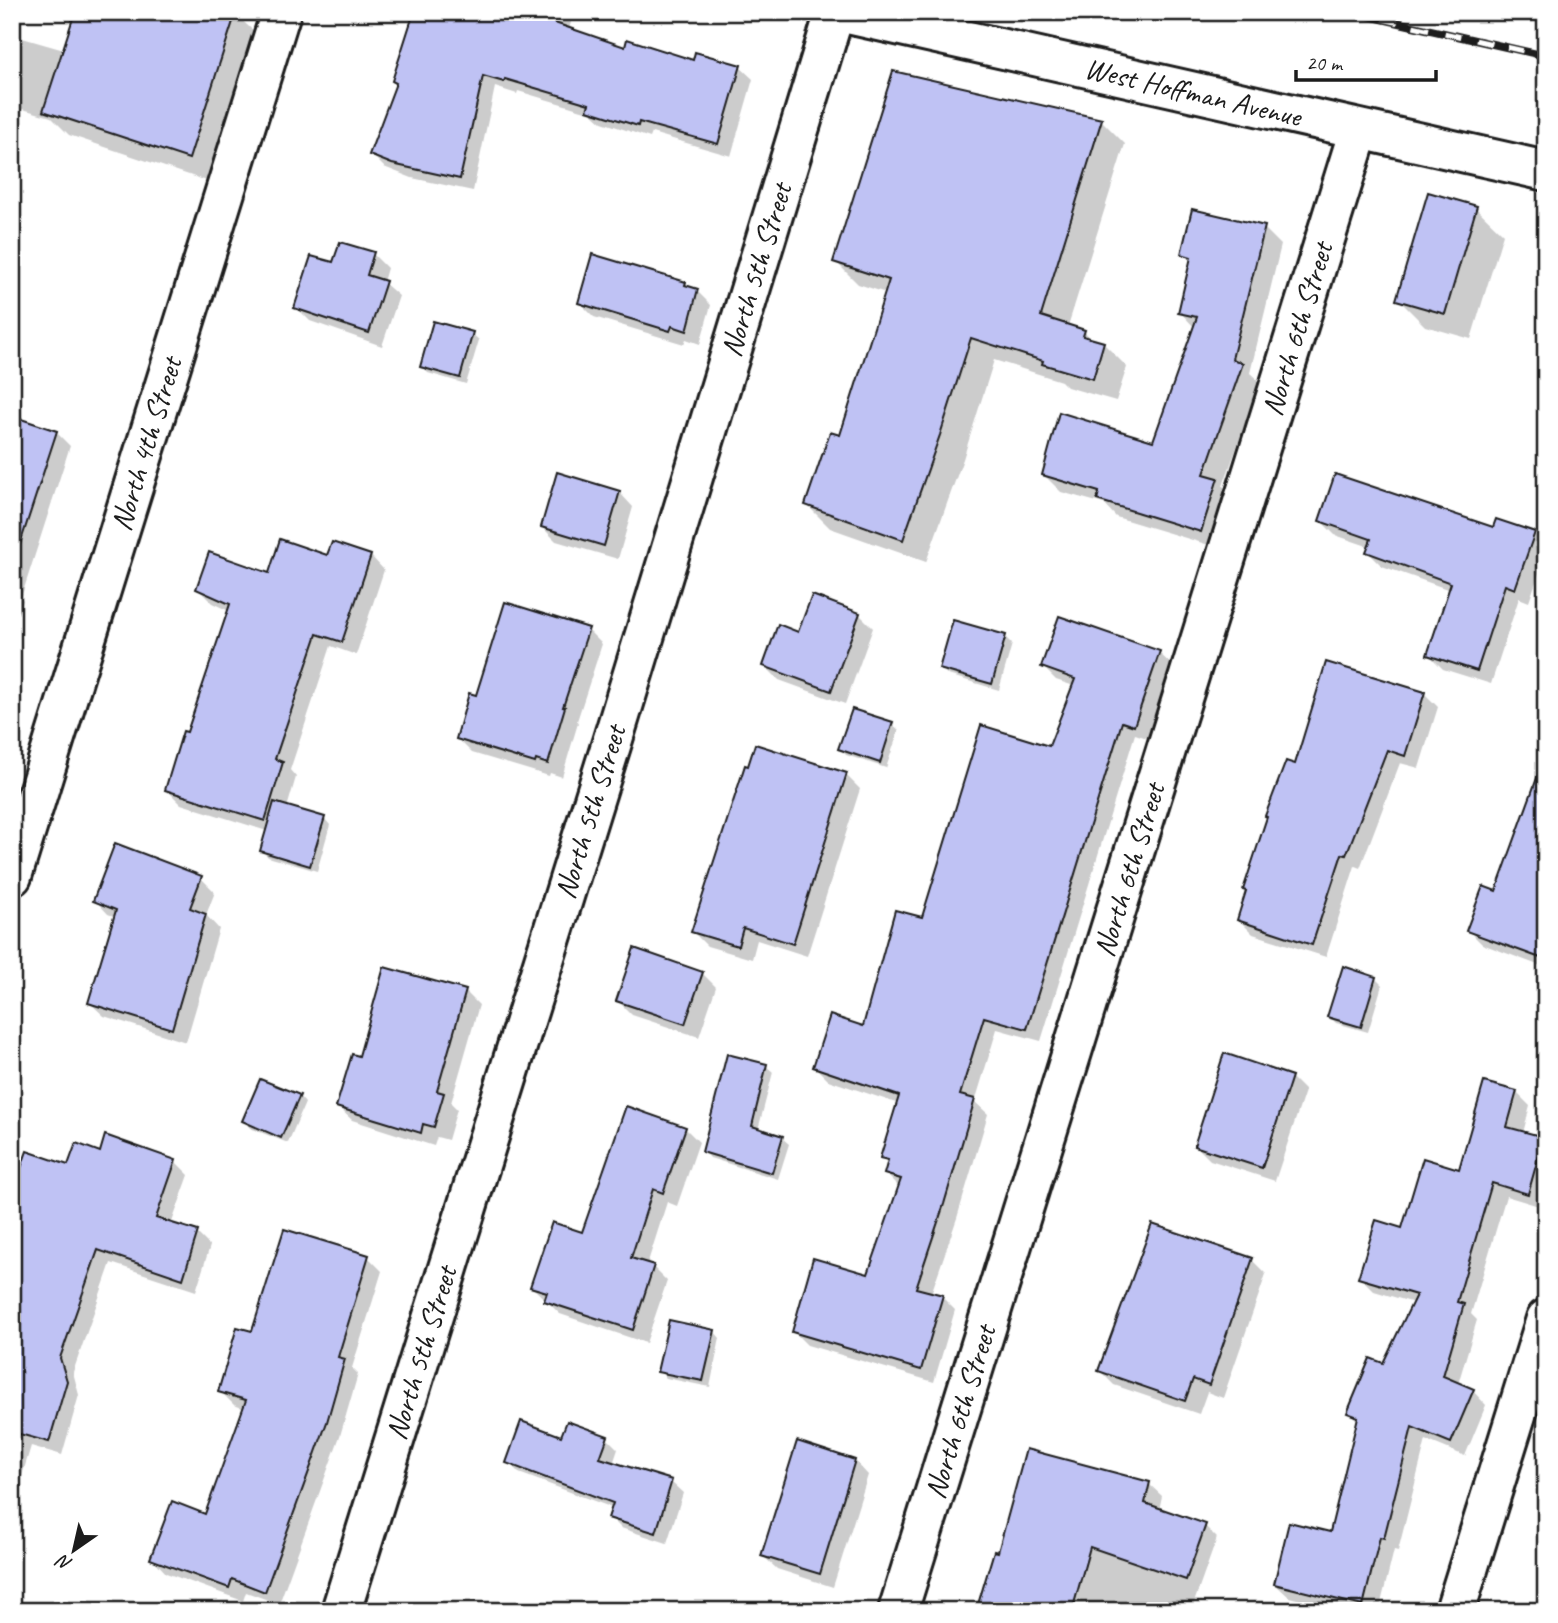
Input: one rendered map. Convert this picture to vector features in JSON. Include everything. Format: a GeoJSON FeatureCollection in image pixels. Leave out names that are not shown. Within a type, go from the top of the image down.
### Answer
{"type":"FeatureCollection","features":[{"type":"Feature","properties":{"kind":"street","name":"North 4th Street"},"geometry":{"type":"LineString","coordinates":[[12,876],[281,12]]}},
{"type":"Feature","properties":{"kind":"street","name":"West Hoffman Avenue"},"geometry":{"type":"LineString","coordinates":[[837,12],[1546,171]]}},
{"type":"Feature","properties":{"kind":"street","name":"North 5th Street"},"geometry":{"type":"LineString","coordinates":[[341,1611],[837,12]]}},
{"type":"Feature","properties":{"kind":"street","name":"North 6th Street"},"geometry":{"type":"LineString","coordinates":[[898,1611],[1359,130]]}},
{"type":"Feature","properties":{"kind":"street"},"geometry":{"type":"LineString","coordinates":[[1455,1611],[1546,1320]]}},
{"type":"Feature","properties":{"kind":"building"},"geometry":{"type":"Polygon","coordinates":[[[75,12],[236,12],[189,159],[43,111],[75,12]]]}},
{"type":"Feature","properties":{"kind":"building"},"geometry":{"type":"Polygon","coordinates":[[[414,12],[558,12],[555,23],[625,47],[627,39],[693,60],[695,52],[741,65],[718,144],[639,122],[638,126],[587,110],[589,104],[505,79],[504,82],[483,76],[460,179],[392,164],[369,155],[396,83],[392,81],[414,12]]]}},
{"type":"Feature","properties":{"kind":"building"},"geometry":{"type":"Polygon","coordinates":[[[893,71],[1102,119],[1041,316],[1085,330],[1083,336],[1104,342],[1093,379],[971,338],[903,540],[805,505],[830,432],[840,435],[889,280],[833,262],[893,71]]]}},
{"type":"Feature","properties":{"kind":"building"},"geometry":{"type":"Polygon","coordinates":[[[1428,192],[1477,206],[1445,314],[1396,300],[1428,192]]]}},
{"type":"Feature","properties":{"kind":"building"},"geometry":{"type":"Polygon","coordinates":[[[1192,209],[1265,226],[1232,359],[1243,363],[1204,474],[1218,478],[1201,532],[1097,500],[1099,492],[1042,475],[1059,412],[1153,441],[1197,317],[1178,313],[1191,257],[1181,254],[1192,209]]]}},
{"type":"Feature","properties":{"kind":"building"},"geometry":{"type":"Polygon","coordinates":[[[340,242],[374,252],[367,275],[386,281],[369,333],[294,308],[311,256],[333,262],[340,242]]]}},
{"type":"Feature","properties":{"kind":"building"},"geometry":{"type":"Polygon","coordinates":[[[592,254],[686,282],[685,285],[698,289],[687,331],[672,326],[670,331],[578,303],[592,254]]]}},
{"type":"Feature","properties":{"kind":"building"},"geometry":{"type":"Polygon","coordinates":[[[433,321],[473,332],[460,378],[420,367],[433,321]]]}},
{"type":"Feature","properties":{"kind":"building"},"geometry":{"type":"Polygon","coordinates":[[[12,416],[57,431],[20,544],[12,543],[12,416]]]}},
{"type":"Feature","properties":{"kind":"building"},"geometry":{"type":"Polygon","coordinates":[[[557,472],[620,491],[604,546],[541,527],[557,472]]]}},
{"type":"Feature","properties":{"kind":"building"},"geometry":{"type":"Polygon","coordinates":[[[1335,474],[1493,527],[1496,519],[1535,532],[1515,589],[1505,585],[1477,671],[1427,655],[1451,583],[1366,552],[1371,539],[1319,521],[1335,474]]]}},
{"type":"Feature","properties":{"kind":"building"},"geometry":{"type":"Polygon","coordinates":[[[280,539],[327,555],[332,542],[371,555],[342,642],[317,634],[275,759],[283,762],[265,821],[165,790],[183,731],[187,732],[230,604],[196,589],[209,552],[269,573],[280,539]]]}},
{"type":"Feature","properties":{"kind":"building"},"geometry":{"type":"Polygon","coordinates":[[[812,595],[860,613],[831,691],[763,666],[778,624],[798,632],[812,595]]]}},
{"type":"Feature","properties":{"kind":"building"},"geometry":{"type":"Polygon","coordinates":[[[505,602],[589,628],[548,764],[536,760],[535,763],[456,739],[469,693],[476,695],[505,602]]]}},
{"type":"Feature","properties":{"kind":"building"},"geometry":{"type":"Polygon","coordinates":[[[1059,616],[1160,651],[1134,726],[1122,722],[1027,1029],[984,1017],[960,1095],[975,1099],[916,1288],[943,1295],[921,1370],[792,1332],[813,1258],[868,1274],[901,1179],[884,1174],[888,1160],[880,1158],[899,1096],[813,1067],[830,1015],[863,1026],[895,910],[922,917],[981,725],[1049,746],[1075,679],[1041,667],[1059,616]]]}},
{"type":"Feature","properties":{"kind":"building"},"geometry":{"type":"Polygon","coordinates":[[[953,620],[1006,635],[992,684],[939,669],[953,620]]]}},
{"type":"Feature","properties":{"kind":"building"},"geometry":{"type":"Polygon","coordinates":[[[1326,662],[1425,692],[1405,756],[1387,750],[1346,855],[1342,854],[1312,945],[1237,920],[1246,891],[1243,890],[1267,817],[1265,816],[1286,761],[1295,764],[1326,662]]]}},
{"type":"Feature","properties":{"kind":"building"},"geometry":{"type":"Polygon","coordinates":[[[852,709],[893,722],[880,763],[838,749],[852,709]]]}},
{"type":"Feature","properties":{"kind":"building"},"geometry":{"type":"Polygon","coordinates":[[[755,744],[847,773],[793,944],[743,928],[738,946],[691,932],[745,765],[748,766],[755,744]]]}},
{"type":"Feature","properties":{"kind":"building"},"geometry":{"type":"Polygon","coordinates":[[[1541,767],[1546,768],[1546,960],[1466,931],[1483,886],[1496,891],[1541,767]]]}},
{"type":"Feature","properties":{"kind":"building"},"geometry":{"type":"Polygon","coordinates":[[[274,802],[325,817],[310,866],[260,851],[274,802]]]}},
{"type":"Feature","properties":{"kind":"building"},"geometry":{"type":"Polygon","coordinates":[[[115,843],[202,876],[190,908],[206,914],[172,1029],[88,1003],[116,910],[93,901],[115,843]]]}},
{"type":"Feature","properties":{"kind":"building"},"geometry":{"type":"Polygon","coordinates":[[[634,948],[703,972],[685,1024],[616,1001],[634,948]]]}},
{"type":"Feature","properties":{"kind":"building"},"geometry":{"type":"Polygon","coordinates":[[[1343,966],[1376,977],[1361,1027],[1327,1017],[1343,966]]]}},
{"type":"Feature","properties":{"kind":"building"},"geometry":{"type":"Polygon","coordinates":[[[384,967],[466,990],[437,1091],[444,1093],[434,1127],[423,1124],[421,1133],[336,1107],[352,1054],[359,1056],[384,967]]]}},
{"type":"Feature","properties":{"kind":"building"},"geometry":{"type":"Polygon","coordinates":[[[1224,1053],[1292,1076],[1262,1168],[1194,1146],[1224,1053]]]}},
{"type":"Feature","properties":{"kind":"building"},"geometry":{"type":"Polygon","coordinates":[[[727,1054],[767,1064],[752,1126],[783,1136],[772,1173],[702,1152],[727,1054]]]}},
{"type":"Feature","properties":{"kind":"building"},"geometry":{"type":"Polygon","coordinates":[[[260,1079],[300,1095],[281,1138],[242,1121],[260,1079]]]}},
{"type":"Feature","properties":{"kind":"building"},"geometry":{"type":"Polygon","coordinates":[[[1484,1082],[1517,1091],[1507,1127],[1544,1137],[1528,1194],[1492,1183],[1457,1302],[1464,1304],[1443,1376],[1474,1389],[1451,1443],[1412,1427],[1384,1538],[1380,1537],[1363,1606],[1274,1584],[1289,1522],[1330,1532],[1358,1417],[1347,1413],[1370,1358],[1383,1363],[1416,1295],[1358,1278],[1376,1220],[1402,1228],[1423,1158],[1459,1169],[1484,1082]]]}},
{"type":"Feature","properties":{"kind":"building"},"geometry":{"type":"Polygon","coordinates":[[[626,1106],[686,1127],[663,1193],[653,1189],[631,1258],[654,1265],[633,1330],[544,1301],[547,1292],[530,1287],[552,1222],[582,1232],[626,1106]]]}},
{"type":"Feature","properties":{"kind":"building"},"geometry":{"type":"Polygon","coordinates":[[[105,1135],[176,1160],[156,1218],[198,1231],[183,1279],[98,1250],[60,1358],[67,1381],[49,1442],[12,1432],[12,1193],[27,1151],[68,1165],[76,1143],[100,1152],[105,1135]]]}},
{"type":"Feature","properties":{"kind":"building"},"geometry":{"type":"Polygon","coordinates":[[[1152,1224],[1253,1258],[1209,1385],[1193,1379],[1185,1401],[1098,1371],[1152,1224]]]}},
{"type":"Feature","properties":{"kind":"building"},"geometry":{"type":"Polygon","coordinates":[[[284,1229],[369,1255],[338,1357],[345,1359],[327,1422],[265,1592],[232,1579],[229,1588],[150,1559],[172,1501],[205,1514],[246,1400],[218,1392],[237,1327],[252,1331],[284,1229]]]}},
{"type":"Feature","properties":{"kind":"building"},"geometry":{"type":"Polygon","coordinates":[[[669,1320],[715,1330],[703,1381],[657,1372],[669,1320]]]}},
{"type":"Feature","properties":{"kind":"building"},"geometry":{"type":"Polygon","coordinates":[[[521,1421],[561,1436],[567,1421],[608,1436],[600,1458],[672,1480],[656,1533],[608,1518],[613,1503],[506,1463],[521,1421]]]}},
{"type":"Feature","properties":{"kind":"building"},"geometry":{"type":"Polygon","coordinates":[[[797,1441],[855,1460],[820,1574],[761,1556],[797,1441]]]}},
{"type":"Feature","properties":{"kind":"building"},"geometry":{"type":"Polygon","coordinates":[[[1026,1449],[1150,1482],[1145,1503],[1206,1524],[1186,1580],[1090,1547],[1072,1611],[976,1611],[994,1551],[998,1552],[1026,1449]]]}},
{"type":"Feature","properties":{"kind":"railway"},"geometry":{"type":"LineString","coordinates":[[1351,12],[1546,56]]}}]}
